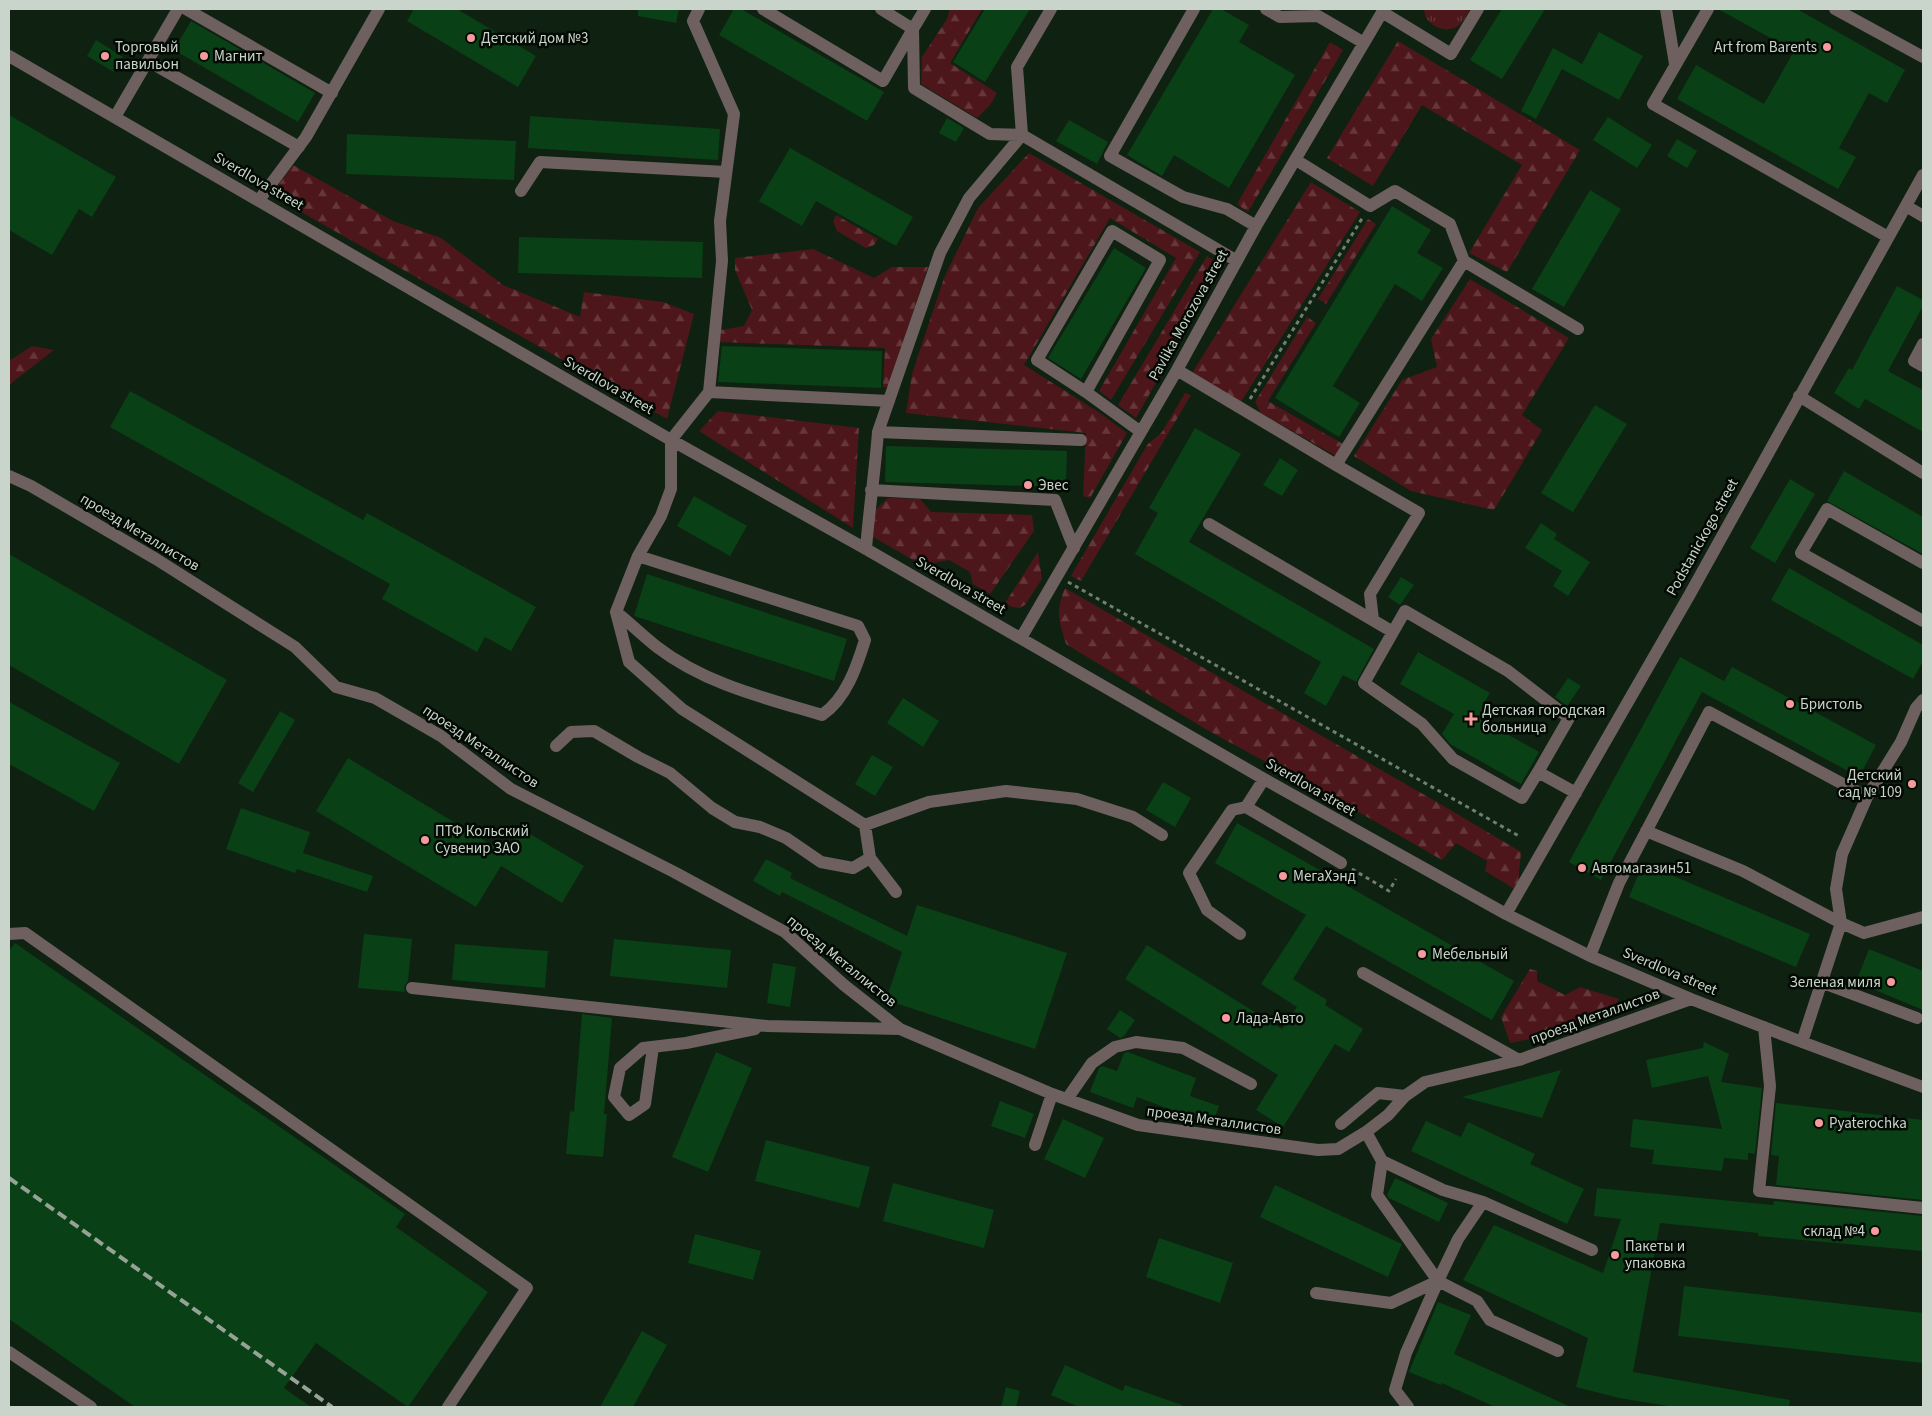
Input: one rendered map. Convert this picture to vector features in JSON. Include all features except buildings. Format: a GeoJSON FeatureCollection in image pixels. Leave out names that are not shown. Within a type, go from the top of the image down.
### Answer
{"type":"FeatureCollection","features":[{"type":"Feature","properties":{"kind":"street"},"geometry":{"type":"LineString","coordinates":[[115,117],[178,9]]}},
{"type":"Feature","properties":{"kind":"street"},"geometry":{"type":"LineString","coordinates":[[186,9],[332,93]]}},
{"type":"Feature","properties":{"kind":"street"},"geometry":{"type":"LineString","coordinates":[[259,200],[306,137],[379,9]]}},
{"type":"Feature","properties":{"kind":"street"},"geometry":{"type":"LineString","coordinates":[[699,9],[694,21],[734,114],[720,221],[722,261],[708,392],[671,440],[671,489],[661,516],[638,556],[616,612],[629,662],[682,709],[865,825],[870,858],[896,892]]}},
{"type":"Feature","properties":{"kind":"street"},"geometry":{"type":"LineString","coordinates":[[763,9],[883,81],[925,9]]}},
{"type":"Feature","properties":{"kind":"street"},"geometry":{"type":"LineString","coordinates":[[881,9],[913,29]]}},
{"type":"Feature","properties":{"kind":"street"},"geometry":{"type":"LineString","coordinates":[[866,549],[878,432],[940,253],[969,198],[1022,135],[1017,67],[1051,9]]}},
{"type":"Feature","properties":{"kind":"street"},"geometry":{"type":"LineString","coordinates":[[1194,9],[1110,156],[1183,197],[1227,210],[1256,226]]}},
{"type":"Feature","properties":{"kind":"street"},"geometry":{"type":"LineString","coordinates":[[1266,9],[1280,17],[1318,16],[1364,43]]}},
{"type":"Feature","properties":{"kind":"street"},"geometry":{"type":"LineString","coordinates":[[1383,10],[1451,54],[1478,9]]}},
{"type":"Feature","properties":{"kind":"street"},"geometry":{"type":"LineString","coordinates":[[1666,9],[1675,64]]}},
{"type":"Feature","properties":{"kind":"street"},"geometry":{"type":"LineString","coordinates":[[1708,9],[1653,104],[1888,237]]}},
{"type":"Feature","properties":{"kind":"street"},"geometry":{"type":"LineString","coordinates":[[1835,9],[1923,57]]}},
{"type":"Feature","properties":{"kind":"street","name":"Pavlika Morozova street"},"geometry":{"type":"LineString","coordinates":[[1021,638],[1177,370],[1256,226],[1383,10]]}},
{"type":"Feature","properties":{"kind":"street"},"geometry":{"type":"LineString","coordinates":[[913,29],[914,88],[990,134],[1022,135],[1237,261]]}},
{"type":"Feature","properties":{"kind":"street","name":"Sverdlova street"},"geometry":{"type":"LineString","coordinates":[[9,56],[671,440],[866,549],[1264,780],[1506,914],[1590,956],[1691,999],[1923,1087]]}},
{"type":"Feature","properties":{"kind":"street"},"geometry":{"type":"LineString","coordinates":[[148,60],[299,147]]}},
{"type":"Feature","properties":{"kind":"street"},"geometry":{"type":"LineString","coordinates":[[1296,160],[1370,206],[1395,191],[1450,224],[1464,261],[1578,329]]}},
{"type":"Feature","properties":{"kind":"street"},"geometry":{"type":"LineString","coordinates":[[521,191],[540,162],[726,172]]}},
{"type":"Feature","properties":{"kind":"street","name":"Podstanickogo street"},"geometry":{"type":"LineString","coordinates":[[1506,914],[1690,594],[1923,175]]}},
{"type":"Feature","properties":{"kind":"street"},"geometry":{"type":"LineString","coordinates":[[1906,206],[1923,216]]}},
{"type":"Feature","properties":{"kind":"street"},"geometry":{"type":"LineString","coordinates":[[1086,392],[1160,260],[1112,231],[1037,360],[1086,392],[1141,432]]}},
{"type":"Feature","properties":{"kind":"street"},"geometry":{"type":"LineString","coordinates":[[1336,466],[1464,261]]}},
{"type":"Feature","properties":{"kind":"street"},"geometry":{"type":"LineString","coordinates":[[1923,344],[1914,360],[1923,366]]}},
{"type":"Feature","properties":{"kind":"street"},"geometry":{"type":"LineString","coordinates":[[1177,370],[1336,466],[1419,513],[1370,594],[1373,620]]}},
{"type":"Feature","properties":{"kind":"street"},"geometry":{"type":"LineString","coordinates":[[708,392],[889,401]]}},
{"type":"Feature","properties":{"kind":"street"},"geometry":{"type":"LineString","coordinates":[[1799,396],[1923,473]]}},
{"type":"Feature","properties":{"kind":"street"},"geometry":{"type":"LineString","coordinates":[[878,432],[1081,440]]}},
{"type":"Feature","properties":{"kind":"street","name":"проезд Металлистов"},"geometry":{"type":"LineString","coordinates":[[9,476],[31,486],[156,559],[295,647],[336,687],[374,698],[390,706],[441,736],[511,789],[674,872],[785,932],[844,985],[900,1029],[1052,1094],[1138,1125],[1318,1150],[1338,1149],[1366,1132],[1388,1115],[1404,1096],[1425,1082],[1519,1060],[1691,999]]}},
{"type":"Feature","properties":{"kind":"street"},"geometry":{"type":"LineString","coordinates":[[871,490],[1055,500],[1074,548]]}},
{"type":"Feature","properties":{"kind":"street"},"geometry":{"type":"LineString","coordinates":[[1923,563],[1826,509],[1802,553],[1923,621]]}},
{"type":"Feature","properties":{"kind":"street"},"geometry":{"type":"LineString","coordinates":[[1209,524],[1392,632]]}},
{"type":"Feature","properties":{"kind":"street"},"geometry":{"type":"LineString","coordinates":[[616,612],[657,647],[687,667],[738,690],[822,715],[832,709],[858,664],[865,640],[858,626],[638,556]]}},
{"type":"Feature","properties":{"kind":"street"},"geometry":{"type":"LineString","coordinates":[[1405,611],[1508,671],[1569,718],[1538,772],[1522,798],[1453,759],[1422,724],[1364,683],[1405,611]]}},
{"type":"Feature","properties":{"kind":"street"},"geometry":{"type":"LineString","coordinates":[[1802,1042],[1823,983],[1841,923],[1836,889],[1842,854],[1867,798],[1901,742],[1916,708],[1923,700]]}},
{"type":"Feature","properties":{"kind":"street"},"geometry":{"type":"LineString","coordinates":[[1590,956],[1619,882],[1709,712],[1867,798]]}},
{"type":"Feature","properties":{"kind":"street"},"geometry":{"type":"LineString","coordinates":[[556,746],[571,732],[594,731],[638,757],[670,772],[712,808],[735,822],[760,827],[786,838],[821,862],[853,868],[870,858]]}},
{"type":"Feature","properties":{"kind":"street"},"geometry":{"type":"LineString","coordinates":[[1538,772],[1576,792]]}},
{"type":"Feature","properties":{"kind":"street"},"geometry":{"type":"LineString","coordinates":[[1246,807],[1264,780]]}},
{"type":"Feature","properties":{"kind":"street"},"geometry":{"type":"LineString","coordinates":[[865,825],[929,802],[1006,791],[1077,799],[1133,817],[1162,835]]}},
{"type":"Feature","properties":{"kind":"street"},"geometry":{"type":"LineString","coordinates":[[1240,934],[1207,910],[1189,873],[1232,810],[1246,807],[1341,863]]}},
{"type":"Feature","properties":{"kind":"street"},"geometry":{"type":"LineString","coordinates":[[1646,831],[1743,872],[1864,933],[1923,917]]}},
{"type":"Feature","properties":{"kind":"street"},"geometry":{"type":"LineString","coordinates":[[9,934],[25,934],[527,1288],[448,1407]]}},
{"type":"Feature","properties":{"kind":"street"},"geometry":{"type":"LineString","coordinates":[[1363,973],[1519,1060]]}},
{"type":"Feature","properties":{"kind":"street"},"geometry":{"type":"LineString","coordinates":[[1823,983],[1918,1018]]}},
{"type":"Feature","properties":{"kind":"street"},"geometry":{"type":"LineString","coordinates":[[412,988],[767,1026],[900,1029]]}},
{"type":"Feature","properties":{"kind":"street"},"geometry":{"type":"LineString","coordinates":[[653,1047],[645,1104],[630,1114],[614,1097],[620,1068],[643,1048],[686,1043],[767,1026]]}},
{"type":"Feature","properties":{"kind":"street"},"geometry":{"type":"LineString","coordinates":[[1764,1028],[1770,1086],[1759,1191],[1923,1208]]}},
{"type":"Feature","properties":{"kind":"street"},"geometry":{"type":"LineString","coordinates":[[1067,1099],[1092,1063],[1115,1047],[1136,1042],[1183,1048],[1250,1084]]}},
{"type":"Feature","properties":{"kind":"street"},"geometry":{"type":"LineString","coordinates":[[1341,1124],[1378,1093],[1404,1096]]}},
{"type":"Feature","properties":{"kind":"street"},"geometry":{"type":"LineString","coordinates":[[1034,1145],[1052,1094]]}},
{"type":"Feature","properties":{"kind":"street"},"geometry":{"type":"LineString","coordinates":[[1366,1132],[1382,1161],[1443,1190],[1483,1202],[1592,1250]]}},
{"type":"Feature","properties":{"kind":"street"},"geometry":{"type":"LineString","coordinates":[[1382,1161],[1377,1195],[1438,1281],[1477,1301],[1490,1320],[1558,1351]]}},
{"type":"Feature","properties":{"kind":"street"},"geometry":{"type":"LineString","coordinates":[[1408,1407],[1395,1390],[1406,1353],[1458,1239],[1483,1202]]}},
{"type":"Feature","properties":{"kind":"street"},"geometry":{"type":"LineString","coordinates":[[1316,1293],[1391,1304],[1438,1281]]}},
{"type":"Feature","properties":{"kind":"street"},"geometry":{"type":"LineString","coordinates":[[9,1352],[90,1407]]}},
{"type":"Feature","properties":{"kind":"path"},"geometry":{"type":"LineString","coordinates":[[1246,406],[1370,206]]}},
{"type":"Feature","properties":{"kind":"path"},"geometry":{"type":"LineString","coordinates":[[1057,575],[1519,836]]}},
{"type":"Feature","properties":{"kind":"path"},"geometry":{"type":"LineString","coordinates":[[1341,863],[1389,891],[1396,879]]}},
{"type":"Feature","properties":{"kind":"green space"},"geometry":{"type":"Polygon","coordinates":[[[950,9],[982,9],[950,63],[997,93],[990,105],[977,118],[921,84],[922,57],[947,19],[950,9]]]}},
{"type":"Feature","properties":{"kind":"green space"},"geometry":{"type":"Polygon","coordinates":[[[1424,9],[1470,9],[1458,26],[1441,29],[1427,19],[1424,9]]]}},
{"type":"Feature","properties":{"kind":"green space"},"geometry":{"type":"Polygon","coordinates":[[[1398,41],[1580,150],[1507,272],[1469,253],[1522,165],[1422,105],[1373,186],[1327,158],[1398,41]]]}},
{"type":"Feature","properties":{"kind":"green space"},"geometry":{"type":"Polygon","coordinates":[[[1330,42],[1343,50],[1248,212],[1237,204],[1330,42]]]}},
{"type":"Feature","properties":{"kind":"green space"},"geometry":{"type":"Polygon","coordinates":[[[1029,153],[1200,252],[1111,400],[1099,391],[1176,258],[1110,218],[1024,365],[1100,413],[1127,433],[1090,498],[1083,496],[1086,433],[906,413],[912,374],[944,278],[978,208],[1029,153]]]}},
{"type":"Feature","properties":{"kind":"green space"},"geometry":{"type":"Polygon","coordinates":[[[293,165],[393,221],[441,238],[503,285],[580,317],[584,292],[663,302],[694,314],[667,419],[271,195],[293,165]]]}},
{"type":"Feature","properties":{"kind":"green space"},"geometry":{"type":"Polygon","coordinates":[[[1311,182],[1360,212],[1241,402],[1192,373],[1311,182]]]}},
{"type":"Feature","properties":{"kind":"green space"},"geometry":{"type":"Polygon","coordinates":[[[836,215],[878,239],[874,245],[866,248],[837,231],[833,221],[836,215]]]}},
{"type":"Feature","properties":{"kind":"green space"},"geometry":{"type":"Polygon","coordinates":[[[1368,219],[1376,224],[1326,304],[1318,299],[1368,219]]]}},
{"type":"Feature","properties":{"kind":"green space"},"geometry":{"type":"Polygon","coordinates":[[[813,249],[874,278],[892,267],[928,267],[888,387],[883,387],[885,348],[719,342],[721,330],[744,326],[752,310],[735,270],[735,258],[813,249]]]}},
{"type":"Feature","properties":{"kind":"green space"},"geometry":{"type":"Polygon","coordinates":[[[1207,256],[1222,265],[1136,418],[1118,405],[1207,256]]]}},
{"type":"Feature","properties":{"kind":"green space"},"geometry":{"type":"Polygon","coordinates":[[[1470,279],[1569,338],[1522,415],[1542,430],[1494,510],[1411,491],[1354,456],[1402,380],[1437,367],[1431,339],[1470,279]]]}},
{"type":"Feature","properties":{"kind":"green space"},"geometry":{"type":"Polygon","coordinates":[[[1307,317],[1316,323],[1268,401],[1343,444],[1336,456],[1261,413],[1255,402],[1307,317]]]}},
{"type":"Feature","properties":{"kind":"green space"},"geometry":{"type":"Polygon","coordinates":[[[32,346],[54,350],[9,385],[9,361],[32,346]]]}},
{"type":"Feature","properties":{"kind":"green space"},"geometry":{"type":"Polygon","coordinates":[[[1185,393],[1191,395],[1081,581],[1071,576],[1147,445],[1162,432],[1185,393]]]}},
{"type":"Feature","properties":{"kind":"green space"},"geometry":{"type":"Polygon","coordinates":[[[718,411],[859,428],[853,528],[699,431],[718,411]]]}},
{"type":"Feature","properties":{"kind":"green space"},"geometry":{"type":"Polygon","coordinates":[[[888,498],[920,499],[931,512],[1032,515],[1034,531],[990,594],[973,584],[970,572],[949,560],[922,565],[873,537],[873,512],[888,498]]]}},
{"type":"Feature","properties":{"kind":"green space"},"geometry":{"type":"Polygon","coordinates":[[[1038,552],[1042,579],[1025,605],[1019,608],[1012,607],[1005,603],[1038,552]]]}},
{"type":"Feature","properties":{"kind":"green space"},"geometry":{"type":"Polygon","coordinates":[[[1065,588],[1521,852],[1518,884],[1513,888],[1485,871],[1487,861],[1456,843],[1442,860],[1362,814],[1207,730],[1066,644],[1059,616],[1060,604],[1065,588]]]}},
{"type":"Feature","properties":{"kind":"green space"},"geometry":{"type":"Polygon","coordinates":[[[1530,969],[1537,971],[1537,981],[1565,995],[1580,987],[1619,999],[1612,1012],[1530,1039],[1510,1043],[1501,1017],[1530,969]]]}},
{"type":"Feature","properties":{"kind":"railway"},"geometry":{"type":"LineString","coordinates":[[9,1178],[332,1407]]}},
{"type":"Feature","properties":{"kind":"place","name":"Детский дом №3"},"geometry":{"type":"Point","coordinates":[471,38]}},
{"type":"Feature","properties":{"kind":"place","name":"Art from Barents"},"geometry":{"type":"Point","coordinates":[1827,47]}},
{"type":"Feature","properties":{"kind":"place","name":"Торговый павильон"},"geometry":{"type":"Point","coordinates":[105,56]}},
{"type":"Feature","properties":{"kind":"place","name":"Магнит"},"geometry":{"type":"Point","coordinates":[204,56]}},
{"type":"Feature","properties":{"kind":"place","name":"Эвес"},"geometry":{"type":"Point","coordinates":[1028,485]}},
{"type":"Feature","properties":{"kind":"place","name":"Бристоль"},"geometry":{"type":"Point","coordinates":[1790,704]}},
{"type":"Feature","properties":{"kind":"place","name":"Детская городская больница"},"geometry":{"type":"Point","coordinates":[1471,719]}},
{"type":"Feature","properties":{"kind":"place","name":"Детский сад № 109"},"geometry":{"type":"Point","coordinates":[1912,784]}},
{"type":"Feature","properties":{"kind":"place","name":"ПТФ Кольский Сувенир ЗАО"},"geometry":{"type":"Point","coordinates":[425,840]}},
{"type":"Feature","properties":{"kind":"place","name":"Автомагазин51"},"geometry":{"type":"Point","coordinates":[1582,868]}},
{"type":"Feature","properties":{"kind":"place","name":"МегаХэнд"},"geometry":{"type":"Point","coordinates":[1283,876]}},
{"type":"Feature","properties":{"kind":"place","name":"Мебельный"},"geometry":{"type":"Point","coordinates":[1422,954]}},
{"type":"Feature","properties":{"kind":"place","name":"Зеленая миля"},"geometry":{"type":"Point","coordinates":[1891,982]}},
{"type":"Feature","properties":{"kind":"place","name":"Лада-Авто"},"geometry":{"type":"Point","coordinates":[1226,1018]}},
{"type":"Feature","properties":{"kind":"place","name":"Pyaterochka"},"geometry":{"type":"Point","coordinates":[1819,1123]}},
{"type":"Feature","properties":{"kind":"place","name":"склад №4"},"geometry":{"type":"Point","coordinates":[1875,1231]}},
{"type":"Feature","properties":{"kind":"place","name":"Пакеты и упаковка"},"geometry":{"type":"Point","coordinates":[1615,1255]}}]}
